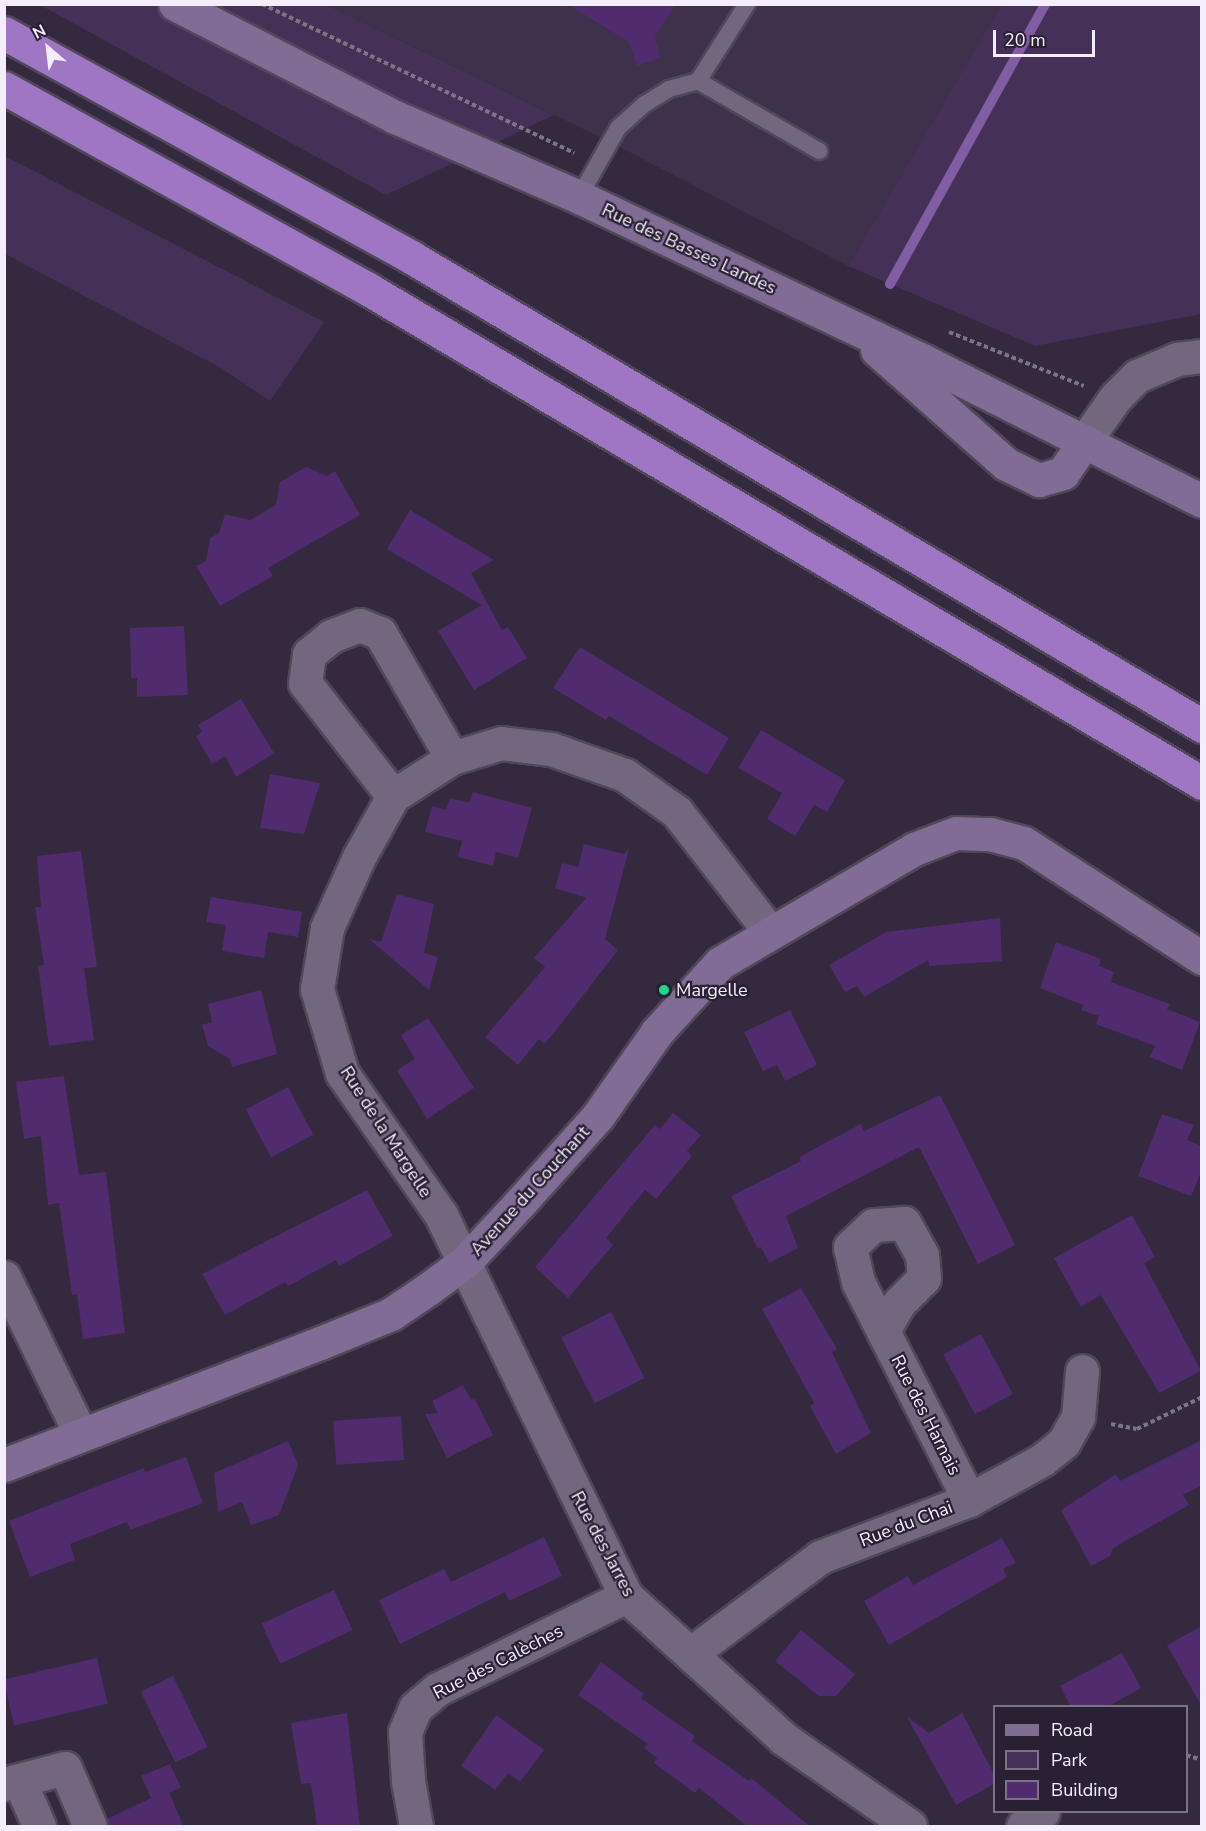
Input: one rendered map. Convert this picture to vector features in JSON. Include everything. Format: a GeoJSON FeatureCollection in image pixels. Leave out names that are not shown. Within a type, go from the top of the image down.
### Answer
{"type":"FeatureCollection","features":[{"type":"Feature","properties":{"kind":"highway"},"geometry":{"type":"LineString","coordinates":[[4,33],[411,256],[1202,726]]}},
{"type":"Feature","properties":{"kind":"highway"},"geometry":{"type":"LineString","coordinates":[[4,88],[450,336],[1202,783]]}},
{"type":"Feature","properties":{"kind":"street","name":"Rue des Basses Landes"},"geometry":{"type":"LineString","coordinates":[[175,4],[395,117],[579,197],[852,327],[1202,501]]}},
{"type":"Feature","properties":{"kind":"street"},"geometry":{"type":"LineString","coordinates":[[852,327],[1006,464],[1039,480],[1064,473],[1115,398],[1137,376],[1177,359],[1202,356]]}},
{"type":"Feature","properties":{"kind":"street"},"geometry":{"type":"LineString","coordinates":[[393,796],[305,682],[309,654],[330,636],[360,625],[380,633],[452,758]]}},
{"type":"Feature","properties":{"kind":"street","name":"Rue de la Margelle"},"geometry":{"type":"LineString","coordinates":[[466,1261],[441,1215],[342,1073],[317,989],[327,928],[359,857],[393,796],[452,758],[501,743],[551,749],[625,775],[676,812],[770,932]]}},
{"type":"Feature","properties":{"kind":"street","name":"Avenue du Couchant"},"geometry":{"type":"LineString","coordinates":[[4,1465],[80,1433],[391,1314],[466,1261],[598,1116],[657,1032],[720,963],[914,849],[956,833],[990,834],[1024,843],[1202,958]]}},
{"type":"Feature","properties":{"kind":"street","name":"Rue des Jarres"},"geometry":{"type":"LineString","coordinates":[[466,1261],[626,1596],[784,1739],[910,1827]]}},
{"type":"Feature","properties":{"kind":"street"},"geometry":{"type":"LineString","coordinates":[[4,1277],[80,1433]]}},
{"type":"Feature","properties":{"kind":"street","name":"Rue des Harnais"},"geometry":{"type":"LineString","coordinates":[[884,1331],[969,1500]]}},
{"type":"Feature","properties":{"kind":"street","name":"Rue du Chai"},"geometry":{"type":"LineString","coordinates":[[690,1654],[820,1557],[969,1500],[1041,1460],[1064,1442],[1078,1417],[1082,1371]]}},
{"type":"Feature","properties":{"kind":"street","name":"Rue des Calèches"},"geometry":{"type":"LineString","coordinates":[[416,1827],[408,1780],[405,1732],[415,1708],[438,1689],[626,1596]]}},
{"type":"Feature","properties":{"kind":"street"},"geometry":{"type":"LineString","coordinates":[[39,1827],[12,1783],[65,1768],[90,1827]]}},
{"type":"Feature","properties":{"kind":"street"},"geometry":{"type":"LineString","coordinates":[[1023,1827],[1042,1813]]}},
{"type":"Feature","properties":{"kind":"lane"},"geometry":{"type":"LineString","coordinates":[[579,197],[618,128],[645,104],[669,89],[698,81],[747,4]]}},
{"type":"Feature","properties":{"kind":"lane"},"geometry":{"type":"LineString","coordinates":[[698,81],[819,151]]}},
{"type":"Feature","properties":{"kind":"path"},"geometry":{"type":"LineString","coordinates":[[1078,1417],[1137,1430],[1202,1396]]}},
{"type":"Feature","properties":{"kind":"shaded area"},"geometry":{"type":"Polygon","coordinates":[[[327,5],[1002,5],[848,266],[610,142],[327,5]]]}},
{"type":"Feature","properties":{"kind":"green space"},"geometry":{"type":"Polygon","coordinates":[[[1002,4],[1201,5],[1201,314],[1035,346],[848,266],[1002,4]]]}},
{"type":"Feature","properties":{"kind":"green space"},"geometry":{"type":"Polygon","coordinates":[[[40,5],[327,5],[554,115],[386,195],[40,5]]]}},
{"type":"Feature","properties":{"kind":"green space"},"geometry":{"type":"Polygon","coordinates":[[[5,156],[324,322],[270,401],[221,368],[5,254],[5,156]]]}},
{"type":"Feature","properties":{"kind":"building"},"geometry":{"type":"Polygon","coordinates":[[[567,4],[676,4],[655,36],[660,58],[637,66],[629,42],[567,4]]]}},
{"type":"Feature","properties":{"kind":"building"},"geometry":{"type":"Polygon","coordinates":[[[306,467],[327,476],[335,471],[360,515],[268,568],[273,576],[220,606],[196,566],[206,561],[210,538],[219,533],[225,514],[250,520],[276,505],[280,482],[306,467]]]}},
{"type":"Feature","properties":{"kind":"building"},"geometry":{"type":"Polygon","coordinates":[[[410,510],[494,560],[471,573],[502,630],[508,627],[527,658],[474,690],[438,631],[482,605],[387,549],[410,510]]]}},
{"type":"Feature","properties":{"kind":"building"},"geometry":{"type":"Polygon","coordinates":[[[184,626],[188,695],[137,697],[137,678],[131,678],[130,628],[184,626]]]}},
{"type":"Feature","properties":{"kind":"building"},"geometry":{"type":"Polygon","coordinates":[[[580,647],[729,738],[707,775],[609,716],[606,720],[553,688],[580,647]]]}},
{"type":"Feature","properties":{"kind":"building"},"geometry":{"type":"Polygon","coordinates":[[[241,699],[274,753],[236,777],[225,756],[212,764],[196,736],[202,732],[198,725],[241,699]]]}},
{"type":"Feature","properties":{"kind":"building"},"geometry":{"type":"Polygon","coordinates":[[[761,730],[845,780],[827,812],[814,805],[795,836],[767,819],[782,793],[738,768],[761,730]]]}},
{"type":"Feature","properties":{"kind":"building"},"geometry":{"type":"Polygon","coordinates":[[[270,774],[320,783],[304,834],[260,828],[270,774]]]}},
{"type":"Feature","properties":{"kind":"building"},"geometry":{"type":"Polygon","coordinates":[[[473,792],[532,808],[518,858],[496,852],[493,866],[458,857],[462,841],[425,832],[432,806],[446,810],[450,798],[469,803],[473,792]]]}},
{"type":"Feature","properties":{"kind":"building"},"geometry":{"type":"Polygon","coordinates":[[[584,844],[624,854],[629,849],[605,939],[618,950],[554,1033],[544,1044],[539,1039],[518,1065],[485,1037],[545,967],[534,958],[586,898],[555,888],[562,863],[578,867],[584,844]]]}},
{"type":"Feature","properties":{"kind":"building"},"geometry":{"type":"Polygon","coordinates":[[[81,851],[97,967],[84,968],[94,1040],[49,1046],[38,966],[44,965],[35,907],[41,907],[37,856],[81,851]]]}},
{"type":"Feature","properties":{"kind":"building"},"geometry":{"type":"Polygon","coordinates":[[[397,894],[434,904],[424,953],[438,957],[429,990],[369,939],[381,942],[397,894]]]}},
{"type":"Feature","properties":{"kind":"building"},"geometry":{"type":"Polygon","coordinates":[[[211,897],[302,912],[298,937],[268,932],[264,958],[222,951],[226,925],[206,922],[211,897]]]}},
{"type":"Feature","properties":{"kind":"building"},"geometry":{"type":"Polygon","coordinates":[[[1000,918],[1002,961],[929,966],[928,960],[864,997],[857,986],[845,992],[829,965],[886,932],[1000,918]]]}},
{"type":"Feature","properties":{"kind":"building"},"geometry":{"type":"Polygon","coordinates":[[[1056,942],[1101,959],[1099,966],[1114,972],[1111,982],[1170,1004],[1167,1009],[1200,1022],[1182,1070],[1150,1057],[1155,1046],[1096,1024],[1099,1016],[1081,1010],[1083,1005],[1040,988],[1056,942]]]}},
{"type":"Feature","properties":{"kind":"building"},"geometry":{"type":"Polygon","coordinates":[[[261,990],[277,1054],[232,1067],[230,1059],[208,1046],[202,1025],[212,1022],[208,1004],[261,990]]]}},
{"type":"Feature","properties":{"kind":"building"},"geometry":{"type":"Polygon","coordinates":[[[790,1010],[817,1065],[785,1081],[777,1065],[763,1071],[744,1032],[790,1010]]]}},
{"type":"Feature","properties":{"kind":"building"},"geometry":{"type":"Polygon","coordinates":[[[428,1018],[474,1088],[427,1119],[397,1070],[415,1059],[401,1035],[428,1018]]]}},
{"type":"Feature","properties":{"kind":"building"},"geometry":{"type":"Polygon","coordinates":[[[64,1076],[79,1175],[106,1172],[125,1333],[83,1339],[77,1294],[72,1295],[59,1203],[48,1205],[41,1136],[24,1139],[16,1082],[64,1076]]]}},
{"type":"Feature","properties":{"kind":"building"},"geometry":{"type":"Polygon","coordinates":[[[288,1087],[313,1135],[271,1157],[246,1110],[288,1087]]]}},
{"type":"Feature","properties":{"kind":"building"},"geometry":{"type":"Polygon","coordinates":[[[940,1095],[1015,1245],[978,1264],[919,1147],[786,1216],[798,1248],[769,1263],[761,1247],[758,1249],[731,1196],[801,1161],[799,1157],[861,1124],[864,1131],[940,1095]]]}},
{"type":"Feature","properties":{"kind":"building"},"geometry":{"type":"Polygon","coordinates":[[[673,1113],[701,1135],[687,1151],[692,1156],[656,1199],[645,1190],[606,1238],[613,1245],[568,1298],[535,1267],[655,1125],[660,1129],[673,1113]]]}},
{"type":"Feature","properties":{"kind":"building"},"geometry":{"type":"Polygon","coordinates":[[[1162,1114],[1194,1125],[1187,1140],[1202,1146],[1202,1170],[1191,1196],[1138,1176],[1162,1114]]]}},
{"type":"Feature","properties":{"kind":"building"},"geometry":{"type":"Polygon","coordinates":[[[367,1190],[393,1236],[339,1266],[336,1260],[288,1286],[285,1282],[225,1315],[202,1274],[367,1190]]]}},
{"type":"Feature","properties":{"kind":"building"},"geometry":{"type":"Polygon","coordinates":[[[1132,1215],[1155,1257],[1144,1263],[1201,1371],[1159,1393],[1101,1295],[1081,1307],[1054,1258],[1132,1215]]]}},
{"type":"Feature","properties":{"kind":"building"},"geometry":{"type":"Polygon","coordinates":[[[801,1288],[837,1349],[832,1352],[871,1433],[836,1454],[810,1406],[814,1403],[762,1309],[801,1288]]]}},
{"type":"Feature","properties":{"kind":"building"},"geometry":{"type":"Polygon","coordinates":[[[611,1312],[645,1378],[595,1403],[561,1337],[611,1312]]]}},
{"type":"Feature","properties":{"kind":"building"},"geometry":{"type":"Polygon","coordinates":[[[981,1334],[1013,1394],[975,1414],[943,1354],[981,1334]]]}},
{"type":"Feature","properties":{"kind":"building"},"geometry":{"type":"Polygon","coordinates":[[[463,1385],[471,1400],[475,1399],[493,1435],[447,1458],[425,1414],[438,1413],[432,1401],[463,1385]]]}},
{"type":"Feature","properties":{"kind":"building"},"geometry":{"type":"Polygon","coordinates":[[[401,1416],[404,1460],[336,1465],[333,1421],[401,1416]]]}},
{"type":"Feature","properties":{"kind":"building"},"geometry":{"type":"Polygon","coordinates":[[[1202,1440],[1202,1485],[1183,1495],[1189,1505],[1113,1548],[1110,1556],[1091,1566],[1061,1510],[1116,1474],[1120,1481],[1202,1440]]]}},
{"type":"Feature","properties":{"kind":"building"},"geometry":{"type":"Polygon","coordinates":[[[288,1441],[298,1465],[279,1515],[251,1525],[242,1502],[218,1512],[214,1473],[288,1441]]]}},
{"type":"Feature","properties":{"kind":"building"},"geometry":{"type":"Polygon","coordinates":[[[186,1457],[203,1503],[130,1530],[127,1522],[70,1544],[75,1560],[30,1577],[9,1521],[144,1468],[145,1472],[186,1457]]]}},
{"type":"Feature","properties":{"kind":"building"},"geometry":{"type":"Polygon","coordinates":[[[544,1537],[562,1576],[509,1601],[505,1592],[400,1644],[379,1600],[444,1569],[451,1582],[544,1537]]]}},
{"type":"Feature","properties":{"kind":"building"},"geometry":{"type":"Polygon","coordinates":[[[1002,1538],[1016,1563],[1003,1569],[1007,1577],[889,1645],[864,1601],[908,1576],[913,1585],[1002,1538]]]}},
{"type":"Feature","properties":{"kind":"building"},"geometry":{"type":"Polygon","coordinates":[[[334,1590],[353,1630],[280,1664],[261,1624],[334,1590]]]}},
{"type":"Feature","properties":{"kind":"building"},"geometry":{"type":"Polygon","coordinates":[[[1202,1626],[1202,1707],[1167,1645],[1202,1626]]]}},
{"type":"Feature","properties":{"kind":"building"},"geometry":{"type":"Polygon","coordinates":[[[801,1630],[855,1674],[836,1696],[819,1696],[775,1661],[801,1630]]]}},
{"type":"Feature","properties":{"kind":"building"},"geometry":{"type":"Polygon","coordinates":[[[1122,1653],[1141,1688],[1111,1705],[1070,1705],[1060,1686],[1122,1653]]]}},
{"type":"Feature","properties":{"kind":"building"},"geometry":{"type":"Polygon","coordinates":[[[97,1658],[108,1704],[14,1725],[4,1679],[97,1658]]]}},
{"type":"Feature","properties":{"kind":"building"},"geometry":{"type":"Polygon","coordinates":[[[601,1662],[644,1694],[641,1698],[695,1736],[692,1741],[749,1781],[751,1778],[811,1827],[748,1827],[699,1788],[695,1793],[654,1763],[657,1758],[644,1748],[648,1744],[578,1695],[601,1662]]]}},
{"type":"Feature","properties":{"kind":"building"},"geometry":{"type":"Polygon","coordinates":[[[173,1676],[208,1747],[175,1763],[141,1692],[173,1676]]]}},
{"type":"Feature","properties":{"kind":"building"},"geometry":{"type":"Polygon","coordinates":[[[347,1713],[360,1827],[317,1827],[311,1783],[301,1784],[291,1723],[347,1713]]]}},
{"type":"Feature","properties":{"kind":"building"},"geometry":{"type":"Polygon","coordinates":[[[962,1713],[993,1772],[993,1785],[956,1805],[907,1717],[929,1733],[962,1713]]]}},
{"type":"Feature","properties":{"kind":"building"},"geometry":{"type":"Polygon","coordinates":[[[496,1715],[544,1750],[520,1782],[508,1773],[495,1790],[461,1766],[496,1715]]]}},
{"type":"Feature","properties":{"kind":"building"},"geometry":{"type":"Polygon","coordinates":[[[170,1764],[181,1787],[169,1793],[184,1827],[108,1827],[107,1819],[151,1798],[141,1776],[170,1764]]]}},
{"type":"Feature","properties":{"kind":"waterway"},"geometry":{"type":"LineString","coordinates":[[890,284],[1045,4]]}},
{"type":"Feature","properties":{"kind":"place","name":"Margelle"},"geometry":{"type":"Point","coordinates":[664,990]}}]}
